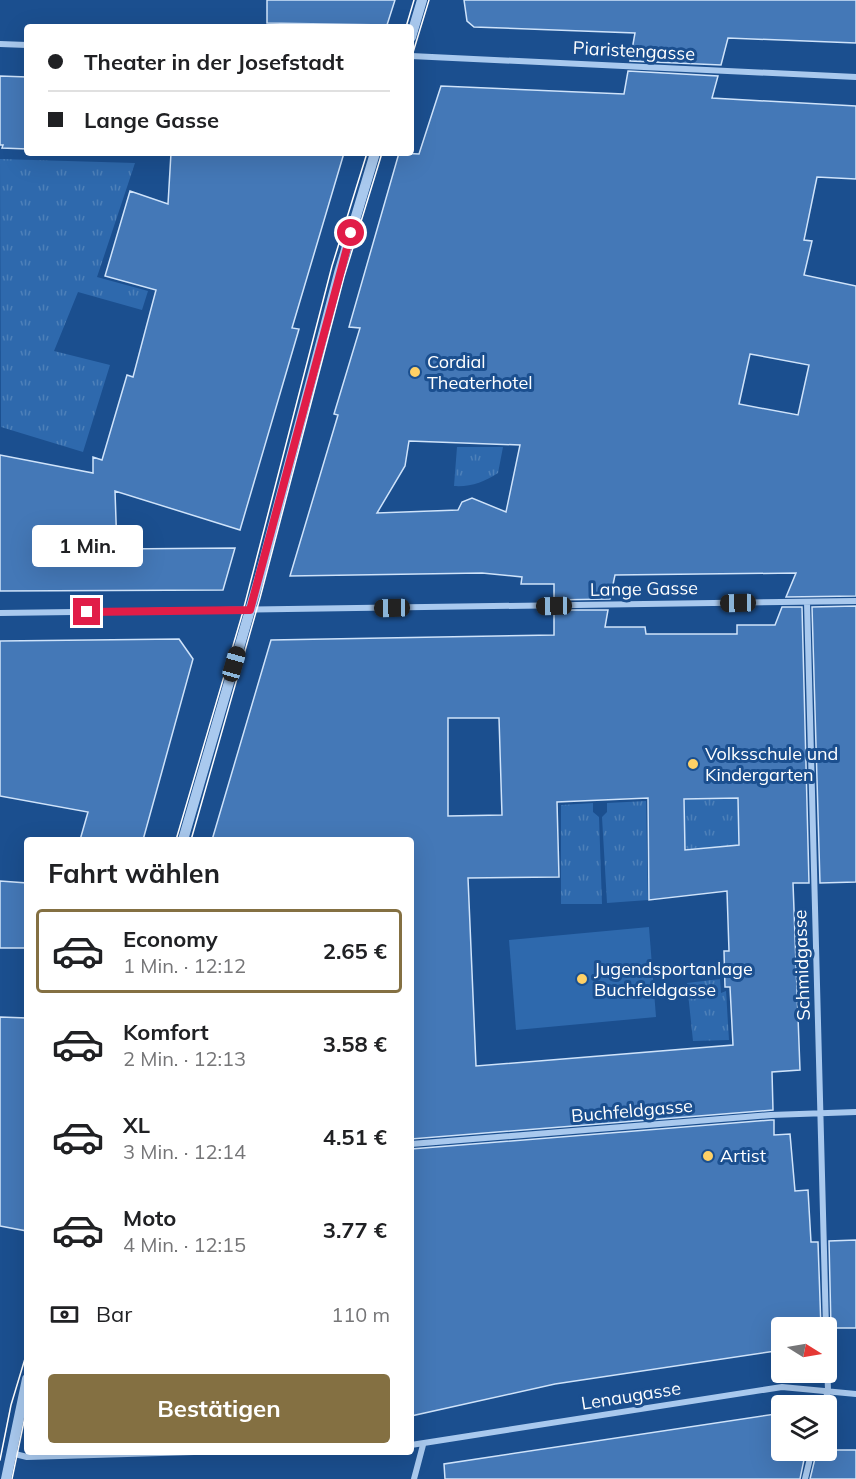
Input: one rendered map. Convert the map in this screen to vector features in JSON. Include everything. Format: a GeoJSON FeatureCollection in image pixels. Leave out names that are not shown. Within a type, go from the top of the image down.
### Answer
{"type":"FeatureCollection","features":[{"type":"Feature","properties":{"kind":"street"},"geometry":{"type":"LineString","coordinates":[[414,27],[422,0]]}},
{"type":"Feature","properties":{"kind":"street"},"geometry":{"type":"LineString","coordinates":[[0,44],[24,45]]}},
{"type":"Feature","properties":{"kind":"street","name":"Piaristengasse"},"geometry":{"type":"LineString","coordinates":[[414,56],[856,77]]}},
{"type":"Feature","properties":{"kind":"street"},"geometry":{"type":"LineString","coordinates":[[184,837],[250,610],[339,273],[374,156]]}},
{"type":"Feature","properties":{"kind":"street","name":"Lange Gasse"},"geometry":{"type":"LineString","coordinates":[[0,613],[856,601]]}},
{"type":"Feature","properties":{"kind":"street","name":"Schmidgasse"},"geometry":{"type":"LineString","coordinates":[[807,602],[826,1317]]}},
{"type":"Feature","properties":{"kind":"street","name":"Buchfeldgasse"},"geometry":{"type":"LineString","coordinates":[[414,1144],[821,1112],[856,1112]]}},
{"type":"Feature","properties":{"kind":"street"},"geometry":{"type":"LineString","coordinates":[[827,1395],[828,1383]]}},
{"type":"Feature","properties":{"kind":"street","name":"Lenaugasse"},"geometry":{"type":"LineString","coordinates":[[414,1445],[782,1387],[856,1394]]}},
{"type":"Feature","properties":{"kind":"street"},"geometry":{"type":"LineString","coordinates":[[6,1479],[24,1392]]}},
{"type":"Feature","properties":{"kind":"street"},"geometry":{"type":"LineString","coordinates":[[414,1479],[423,1445]]}},
{"type":"Feature","properties":{"kind":"street"},"geometry":{"type":"LineString","coordinates":[[10,1453],[27,1457],[94,1455]]}},
{"type":"Feature","properties":{"kind":"street"},"geometry":{"type":"LineString","coordinates":[[805,1479],[809,1461]]}},
{"type":"Feature","properties":{"kind":"green space"},"geometry":{"type":"Polygon","coordinates":[[[0,159],[135,163],[97,277],[148,291],[142,310],[78,292],[54,351],[110,365],[83,452],[1,427],[0,159]]]}},
{"type":"Feature","properties":{"kind":"green space"},"geometry":{"type":"Polygon","coordinates":[[[457,447],[503,447],[498,473],[477,483],[454,486],[457,447]]]}},
{"type":"Feature","properties":{"kind":"green space"},"geometry":{"type":"Polygon","coordinates":[[[738,798],[739,845],[685,850],[684,799],[738,798]]]}},
{"type":"Feature","properties":{"kind":"green space"},"geometry":{"type":"Polygon","coordinates":[[[646,801],[648,900],[607,903],[602,817],[607,812],[607,803],[646,801]]]}},
{"type":"Feature","properties":{"kind":"green space"},"geometry":{"type":"Polygon","coordinates":[[[593,803],[593,812],[599,817],[602,904],[561,904],[561,805],[593,803]]]}},
{"type":"Feature","properties":{"kind":"green space","name":"Jugendsportanlage Buchfeldgasse"},"geometry":{"type":"Polygon","coordinates":[[[649,927],[656,1017],[516,1030],[509,940],[649,927]]]}},
{"type":"Feature","properties":{"kind":"green space"},"geometry":{"type":"Polygon","coordinates":[[[720,979],[721,993],[726,991],[729,1040],[693,1041],[687,983],[720,979]]]}},
{"type":"Feature","properties":{"kind":"building"},"geometry":{"type":"Polygon","coordinates":[[[267,0],[395,0],[387,24],[267,23],[267,0]]]}},
{"type":"Feature","properties":{"kind":"building"},"geometry":{"type":"Polygon","coordinates":[[[464,0],[856,0],[856,43],[728,38],[721,65],[630,61],[635,33],[474,27],[467,21],[464,0]]]}},
{"type":"Feature","properties":{"kind":"building"},"geometry":{"type":"Polygon","coordinates":[[[628,71],[718,76],[712,98],[856,106],[856,179],[817,177],[804,240],[812,241],[804,275],[856,286],[856,596],[786,597],[796,573],[615,575],[610,599],[554,600],[554,584],[521,584],[522,577],[482,573],[290,576],[338,415],[334,414],[360,328],[349,327],[398,156],[419,154],[441,86],[624,94],[628,71]],[[750,354],[739,404],[798,415],[809,365],[750,354]],[[409,441],[405,466],[377,513],[458,510],[462,502],[472,498],[506,512],[520,445],[409,441]]]}},
{"type":"Feature","properties":{"kind":"building"},"geometry":{"type":"Polygon","coordinates":[[[0,76],[24,77],[24,149],[2,148],[3,145],[0,145],[0,76]]]}},
{"type":"Feature","properties":{"kind":"building"},"geometry":{"type":"Polygon","coordinates":[[[171,156],[343,156],[292,328],[299,329],[240,530],[115,491],[117,549],[235,548],[223,590],[0,591],[0,455],[93,473],[93,457],[102,460],[127,375],[133,377],[156,290],[105,276],[130,191],[168,204],[171,156]]]}},
{"type":"Feature","properties":{"kind":"building"},"geometry":{"type":"Polygon","coordinates":[[[856,606],[856,882],[820,883],[812,607],[856,606]]]}},
{"type":"Feature","properties":{"kind":"building"},"geometry":{"type":"Polygon","coordinates":[[[782,607],[802,607],[809,883],[793,883],[800,1070],[772,1072],[773,1110],[414,1139],[414,837],[213,837],[271,640],[554,635],[554,610],[608,610],[605,627],[645,627],[646,634],[737,634],[737,625],[775,625],[782,607]],[[448,718],[448,816],[502,815],[499,718],[448,718]],[[648,798],[557,802],[559,877],[468,878],[476,1066],[733,1045],[730,987],[725,987],[724,951],[729,951],[727,891],[649,900],[648,798]],[[738,798],[684,799],[685,850],[739,845],[738,798]]]}},
{"type":"Feature","properties":{"kind":"building"},"geometry":{"type":"Polygon","coordinates":[[[179,639],[193,659],[144,837],[81,837],[88,812],[0,796],[0,641],[179,639]]]}},
{"type":"Feature","properties":{"kind":"building"},"geometry":{"type":"Polygon","coordinates":[[[0,881],[24,883],[24,948],[0,948],[0,881]]]}},
{"type":"Feature","properties":{"kind":"building"},"geometry":{"type":"Polygon","coordinates":[[[0,1017],[24,1018],[24,1230],[0,1226],[0,1017]]]}},
{"type":"Feature","properties":{"kind":"building"},"geometry":{"type":"Polygon","coordinates":[[[774,1120],[774,1135],[790,1134],[795,1191],[808,1190],[811,1242],[818,1242],[821,1317],[771,1317],[771,1352],[555,1384],[414,1415],[414,1149],[774,1120]]]}},
{"type":"Feature","properties":{"kind":"building"},"geometry":{"type":"Polygon","coordinates":[[[856,1240],[856,1328],[837,1328],[837,1317],[831,1317],[829,1241],[856,1240]]]}},
{"type":"Feature","properties":{"kind":"building"},"geometry":{"type":"Polygon","coordinates":[[[771,1415],[771,1461],[804,1461],[800,1479],[445,1479],[444,1464],[771,1415]]]}},
{"type":"Feature","properties":{"kind":"building"},"geometry":{"type":"Polygon","coordinates":[[[837,1450],[856,1450],[856,1479],[810,1479],[814,1461],[837,1461],[837,1450]]]}},
{"type":"Feature","properties":{"kind":"tram line"},"geometry":{"type":"LineString","coordinates":[[407,24],[414,0]]}},
{"type":"Feature","properties":{"kind":"tram line"},"geometry":{"type":"LineString","coordinates":[[414,49],[429,0]]}},
{"type":"Feature","properties":{"kind":"tram line"},"geometry":{"type":"LineString","coordinates":[[177,837],[242,615],[332,266],[366,156]]}},
{"type":"Feature","properties":{"kind":"tram line"},"geometry":{"type":"LineString","coordinates":[[192,837],[260,598],[344,277],[381,156]]}},
{"type":"Feature","properties":{"kind":"tram line"},"geometry":{"type":"LineString","coordinates":[[0,1460],[11,1405],[24,1362]]}},
{"type":"Feature","properties":{"kind":"tram line"},"geometry":{"type":"LineString","coordinates":[[12,1479],[24,1421]]}},
{"type":"Feature","properties":{"kind":"place","name":"Cordial Theaterhotel"},"geometry":{"type":"Point","coordinates":[415,372]}},
{"type":"Feature","properties":{"kind":"place","name":"Volksschule und Kindergarten"},"geometry":{"type":"Point","coordinates":[693,764]}},
{"type":"Feature","properties":{"kind":"place","name":"Jugendsportanlage Buchfeldgasse"},"geometry":{"type":"Point","coordinates":[582,979]}},
{"type":"Feature","properties":{"kind":"place","name":"Artist"},"geometry":{"type":"Point","coordinates":[708,1156]}},
{"type":"Feature","properties":{"kind":"route"},"geometry":{"type":"LineString","coordinates":[[87,612],[250,610],[351,233]]}}]}
